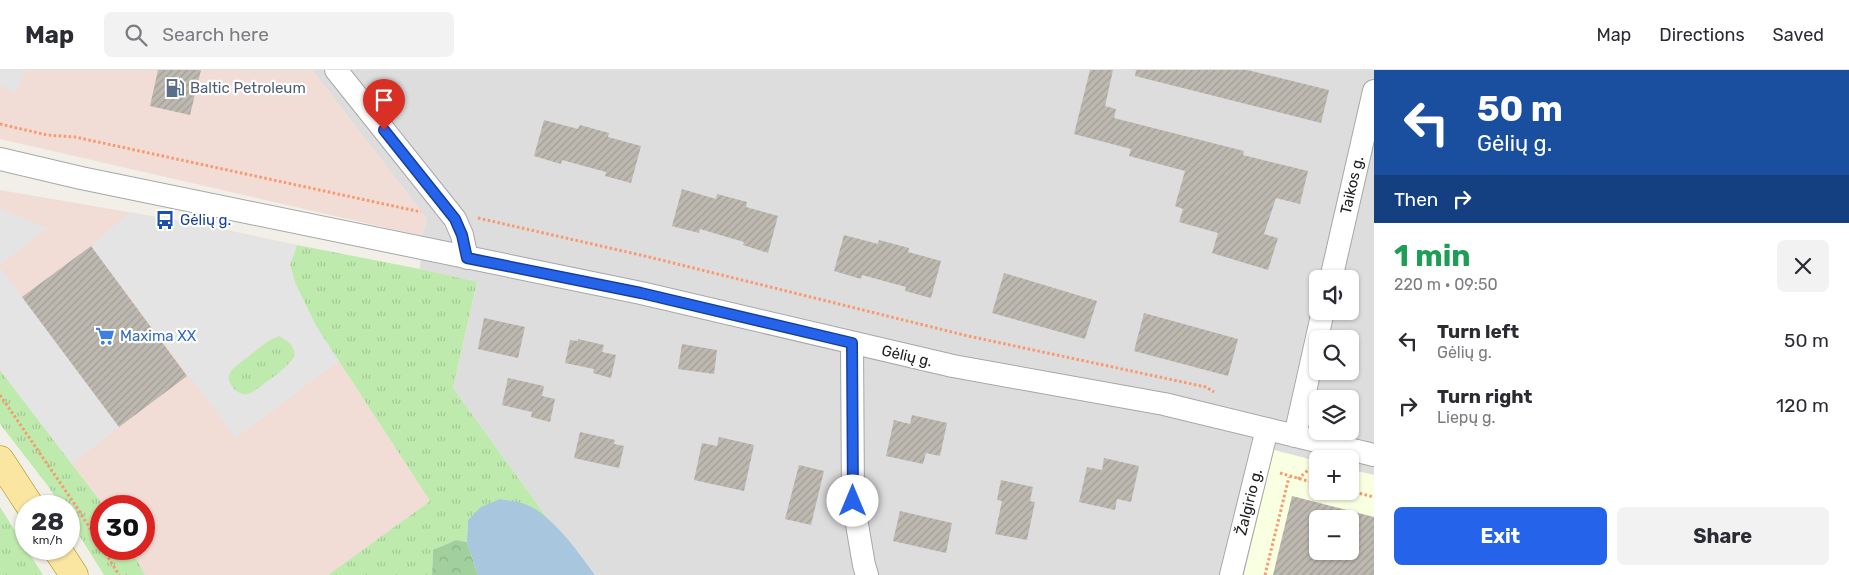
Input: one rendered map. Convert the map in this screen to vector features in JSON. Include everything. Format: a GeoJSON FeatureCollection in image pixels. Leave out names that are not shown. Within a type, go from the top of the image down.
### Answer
{"type":"FeatureCollection","features":[{"type":"Feature","properties":{"kind":"main road"},"geometry":{"type":"LineString","coordinates":[[0,460],[23,495]]}},
{"type":"Feature","properties":{"kind":"main road"},"geometry":{"type":"LineString","coordinates":[[64,560],[74,575]]}},
{"type":"Feature","properties":{"kind":"street"},"geometry":{"type":"LineString","coordinates":[[336,70],[455,219],[462,235],[467,258]]}},
{"type":"Feature","properties":{"kind":"street","name":"Taikos g."},"geometry":{"type":"LineString","coordinates":[[1333,270],[1374,91]]}},
{"type":"Feature","properties":{"kind":"street","name":"Gėlių g."},"geometry":{"type":"LineString","coordinates":[[0,159],[81,178],[641,293],[953,366],[1164,404],[1374,455]]}},
{"type":"Feature","properties":{"kind":"street"},"geometry":{"type":"LineString","coordinates":[[1295,436],[1321,320]]}},
{"type":"Feature","properties":{"kind":"street"},"geometry":{"type":"LineString","coordinates":[[852,343],[853,501],[867,575]]}},
{"type":"Feature","properties":{"kind":"street","name":"Žalgirio g."},"geometry":{"type":"LineString","coordinates":[[1231,575],[1268,429]]}},
{"type":"Feature","properties":{"kind":"path"},"geometry":{"type":"LineString","coordinates":[[0,124],[47,135],[75,137],[455,219],[474,217],[649,257],[968,336],[1206,387],[1221,395]]}},
{"type":"Feature","properties":{"kind":"path"},"geometry":{"type":"LineString","coordinates":[[0,395],[90,528]]}},
{"type":"Feature","properties":{"kind":"path"},"geometry":{"type":"LineString","coordinates":[[1259,464],[1289,477],[1309,482]]}},
{"type":"Feature","properties":{"kind":"path"},"geometry":{"type":"LineString","coordinates":[[1298,479],[1309,470]]}},
{"type":"Feature","properties":{"kind":"path"},"geometry":{"type":"LineString","coordinates":[[1265,575],[1289,477]]}},
{"type":"Feature","properties":{"kind":"path"},"geometry":{"type":"LineString","coordinates":[[1359,493],[1374,497]]}},
{"type":"Feature","properties":{"kind":"path"},"geometry":{"type":"LineString","coordinates":[[110,560],[119,575]]}},
{"type":"Feature","properties":{"kind":"shaded area"},"geometry":{"type":"Polygon","coordinates":[[[0,70],[312,70],[427,219],[422,236],[0,139],[0,70]]]}},
{"type":"Feature","properties":{"kind":"shaded area"},"geometry":{"type":"Polygon","coordinates":[[[0,70],[26,70],[15,93],[0,85],[0,70]]]}},
{"type":"Feature","properties":{"kind":"shaded area"},"geometry":{"type":"Polygon","coordinates":[[[312,70],[1374,70],[1374,575],[595,575],[581,555],[548,519],[453,388],[477,283],[420,269],[422,236],[427,219],[312,70]]]}},
{"type":"Feature","properties":{"kind":"shaded area"},"geometry":{"type":"Polygon","coordinates":[[[0,190],[198,224],[297,245],[290,265],[295,283],[316,326],[430,501],[328,575],[145,575],[137,560],[155,560],[155,495],[96,495],[0,370],[0,190]]]}},
{"type":"Feature","properties":{"kind":"shaded area"},"geometry":{"type":"Polygon","coordinates":[[[0,209],[48,228],[0,265],[0,209]]]}},
{"type":"Feature","properties":{"kind":"shaded area"},"geometry":{"type":"Polygon","coordinates":[[[130,212],[297,245],[290,265],[295,283],[316,326],[339,361],[236,438],[91,246],[130,212]],[[279,336],[269,340],[231,370],[228,378],[232,387],[237,392],[246,395],[253,392],[289,365],[295,355],[291,343],[279,336]]]}},
{"type":"Feature","properties":{"kind":"shaded area"},"geometry":{"type":"Polygon","coordinates":[[[0,267],[119,427],[72,464],[0,370],[0,267]]]}},
{"type":"Feature","properties":{"kind":"shaded area"},"geometry":{"type":"Polygon","coordinates":[[[1274,450],[1309,459],[1309,500],[1359,500],[1359,471],[1374,475],[1374,575],[1244,575],[1274,450]]]}},
{"type":"Feature","properties":{"kind":"green space"},"geometry":{"type":"Polygon","coordinates":[[[297,245],[477,282],[453,388],[548,519],[528,505],[468,520],[467,542],[456,540],[433,550],[432,575],[328,575],[430,501],[316,326],[295,283],[290,265],[297,245]]]}},
{"type":"Feature","properties":{"kind":"green space"},"geometry":{"type":"Polygon","coordinates":[[[279,336],[290,344],[295,356],[259,389],[248,394],[236,390],[230,384],[229,379],[232,370],[264,344],[279,336]]]}},
{"type":"Feature","properties":{"kind":"green space"},"geometry":{"type":"Polygon","coordinates":[[[0,370],[96,495],[90,495],[90,553],[80,537],[80,495],[54,495],[0,424],[0,370]]]}},
{"type":"Feature","properties":{"kind":"green space"},"geometry":{"type":"Polygon","coordinates":[[[0,507],[15,531],[15,560],[34,560],[43,575],[0,575],[0,507]]]}},
{"type":"Feature","properties":{"kind":"green space"},"geometry":{"type":"Polygon","coordinates":[[[456,540],[467,542],[478,575],[432,575],[433,550],[456,540]]]}},
{"type":"Feature","properties":{"kind":"green space"},"geometry":{"type":"Polygon","coordinates":[[[95,560],[137,560],[145,575],[104,575],[95,560]]]}},
{"type":"Feature","properties":{"kind":"water"},"geometry":{"type":"Polygon","coordinates":[[[500,499],[524,504],[536,509],[545,516],[555,525],[595,575],[478,575],[467,542],[468,520],[481,507],[500,499]]]}},
{"type":"Feature","properties":{"kind":"building","name":"Baltic Petroleum"},"geometry":{"type":"Polygon","coordinates":[[[158,70],[201,70],[190,115],[150,106],[158,70]]]}},
{"type":"Feature","properties":{"kind":"building"},"geometry":{"type":"Polygon","coordinates":[[[1090,70],[1113,70],[1105,106],[1116,109],[1114,118],[1244,151],[1243,155],[1308,171],[1300,204],[1276,198],[1264,234],[1278,238],[1268,270],[1212,253],[1218,233],[1179,222],[1183,209],[1175,206],[1185,171],[1129,156],[1131,149],[1074,134],[1090,70]]]}},
{"type":"Feature","properties":{"kind":"building"},"geometry":{"type":"Polygon","coordinates":[[[1136,70],[1247,70],[1329,90],[1321,123],[1135,76],[1136,70]]]}},
{"type":"Feature","properties":{"kind":"building"},"geometry":{"type":"Polygon","coordinates":[[[544,120],[578,129],[580,125],[609,133],[608,137],[641,146],[631,183],[605,176],[606,172],[562,160],[561,164],[534,156],[544,120]]]}},
{"type":"Feature","properties":{"kind":"building"},"geometry":{"type":"Polygon","coordinates":[[[682,189],[716,199],[717,194],[747,202],[746,207],[778,216],[768,253],[743,245],[744,242],[700,229],[699,233],[672,226],[682,189]]]}},
{"type":"Feature","properties":{"kind":"building"},"geometry":{"type":"Polygon","coordinates":[[[844,235],[878,244],[879,240],[909,248],[908,252],[941,261],[931,298],[905,291],[906,287],[862,275],[861,279],[834,271],[844,235]]]}},
{"type":"Feature","properties":{"kind":"building","name":"Maxima XX"},"geometry":{"type":"Polygon","coordinates":[[[91,246],[187,376],[119,427],[22,297],[91,246]]]}},
{"type":"Feature","properties":{"kind":"building"},"geometry":{"type":"Polygon","coordinates":[[[1004,273],[1097,301],[1085,339],[992,313],[1004,273]]]}},
{"type":"Feature","properties":{"kind":"building"},"geometry":{"type":"Polygon","coordinates":[[[1144,313],[1238,339],[1228,376],[1134,351],[1144,313]]]}},
{"type":"Feature","properties":{"kind":"building"},"geometry":{"type":"Polygon","coordinates":[[[484,318],[525,327],[518,358],[478,349],[484,318]]]}},
{"type":"Feature","properties":{"kind":"building"},"geometry":{"type":"Polygon","coordinates":[[[578,339],[604,345],[602,352],[616,355],[611,378],[593,373],[594,369],[565,363],[570,340],[578,341],[578,339]]]}},
{"type":"Feature","properties":{"kind":"building"},"geometry":{"type":"Polygon","coordinates":[[[682,344],[717,350],[714,374],[678,369],[682,344]]]}},
{"type":"Feature","properties":{"kind":"building"},"geometry":{"type":"Polygon","coordinates":[[[508,378],[544,386],[542,396],[555,399],[550,422],[531,417],[532,412],[502,405],[508,378]]]}},
{"type":"Feature","properties":{"kind":"building"},"geometry":{"type":"Polygon","coordinates":[[[912,415],[947,423],[940,456],[926,453],[923,464],[886,456],[894,420],[910,424],[912,415]]]}},
{"type":"Feature","properties":{"kind":"building"},"geometry":{"type":"Polygon","coordinates":[[[580,432],[615,440],[614,444],[624,446],[619,468],[574,458],[580,432]]]}},
{"type":"Feature","properties":{"kind":"building"},"geometry":{"type":"Polygon","coordinates":[[[719,437],[754,445],[744,491],[694,480],[702,443],[717,446],[719,437]]]}},
{"type":"Feature","properties":{"kind":"building"},"geometry":{"type":"Polygon","coordinates":[[[1104,458],[1139,466],[1131,502],[1117,499],[1115,510],[1079,502],[1087,467],[1102,470],[1104,458]]]}},
{"type":"Feature","properties":{"kind":"building"},"geometry":{"type":"Polygon","coordinates":[[[799,465],[824,471],[811,525],[785,519],[799,465]]]}},
{"type":"Feature","properties":{"kind":"building"},"geometry":{"type":"Polygon","coordinates":[[[1001,480],[1033,487],[1030,501],[1035,502],[1027,540],[995,534],[1002,501],[997,500],[1001,480]]]}},
{"type":"Feature","properties":{"kind":"building"},"geometry":{"type":"Polygon","coordinates":[[[1292,496],[1347,510],[1309,510],[1309,560],[1359,560],[1359,513],[1374,517],[1374,575],[1273,575],[1292,496]]]}},
{"type":"Feature","properties":{"kind":"building"},"geometry":{"type":"Polygon","coordinates":[[[900,511],[952,523],[946,553],[893,541],[900,511]]]}},
{"type":"Feature","properties":{"kind":"place","name":"Baltic Petroleum"},"geometry":{"type":"Point","coordinates":[175,88]}},
{"type":"Feature","properties":{"kind":"place","name":"Gėlių g."},"geometry":{"type":"Point","coordinates":[165,220]}},
{"type":"Feature","properties":{"kind":"place","name":"Maxima XX"},"geometry":{"type":"Point","coordinates":[105,336]}},
{"type":"Feature","properties":{"kind":"route"},"geometry":{"type":"LineString","coordinates":[[384,130],[455,219],[462,235],[467,258],[641,293],[852,343],[853,501]]}}]}
